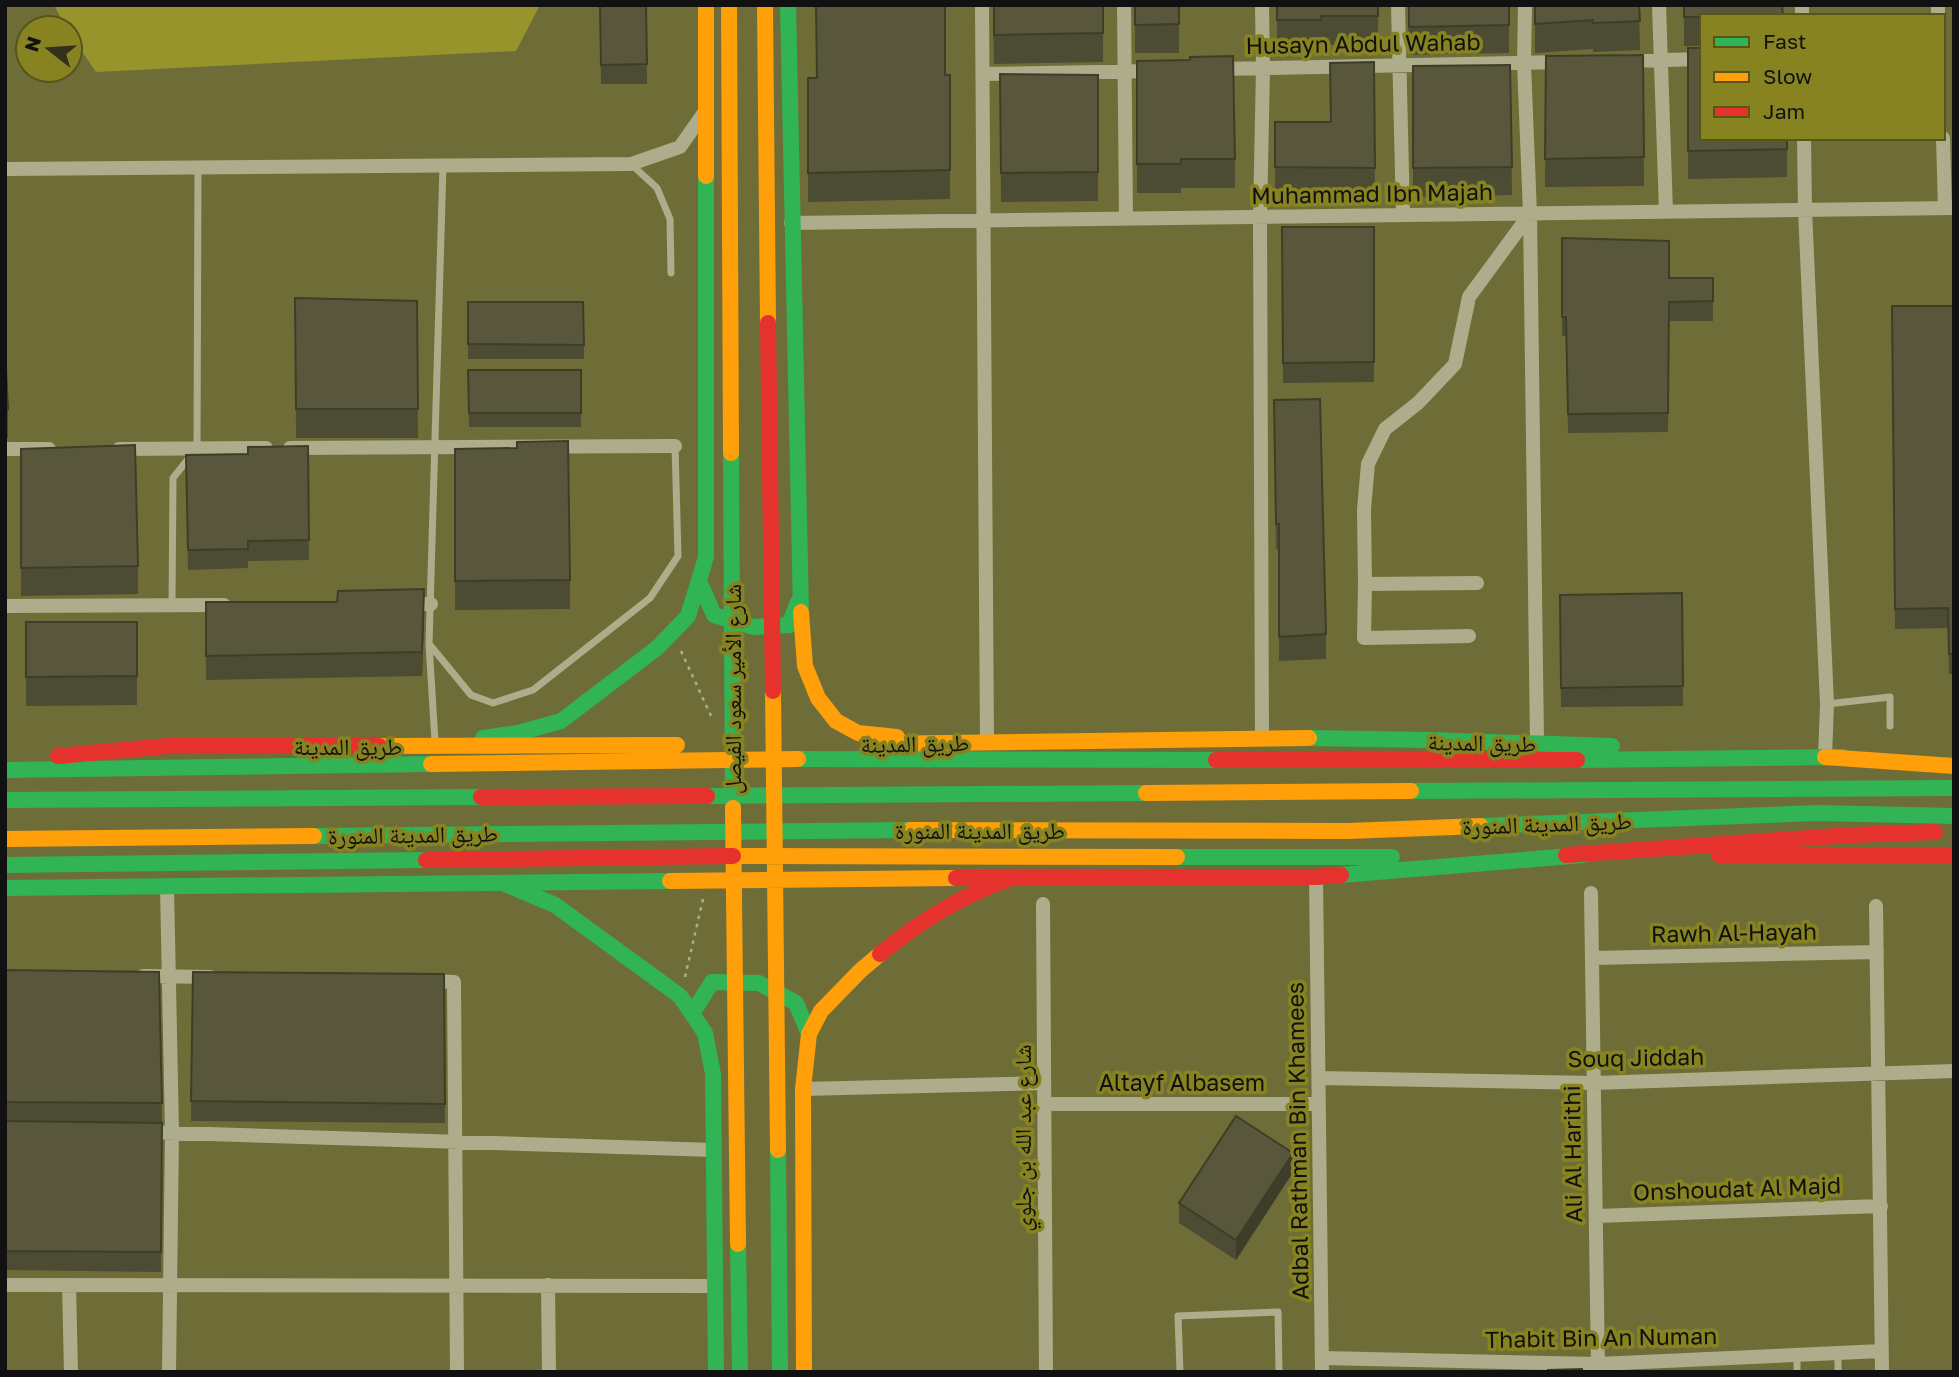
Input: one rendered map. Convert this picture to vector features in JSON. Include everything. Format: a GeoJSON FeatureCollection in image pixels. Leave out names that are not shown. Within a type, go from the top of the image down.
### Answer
{"type":"FeatureCollection","features":[{"type":"Feature","properties":{"kind":"main road"},"geometry":{"type":"LineString","coordinates":[[435,745],[518,733],[561,720],[657,648],[688,617],[706,557],[706,5]]}},
{"type":"Feature","properties":{"kind":"main road"},"geometry":{"type":"LineString","coordinates":[[788,5],[800,597],[805,666],[818,698],[836,721],[858,733],[987,742]]}},
{"type":"Feature","properties":{"kind":"main road","name":"شارع الأمير سعود الفيصل"},"geometry":{"type":"LineString","coordinates":[[729,7],[732,760],[740,1372]]}},
{"type":"Feature","properties":{"kind":"main road","name":"شارع الأمير سعود الفيصل"},"geometry":{"type":"LineString","coordinates":[[765,8],[780,1372]]}},
{"type":"Feature","properties":{"kind":"main road"},"geometry":{"type":"LineString","coordinates":[[699,582],[715,615],[754,627],[789,625],[800,597]]}},
{"type":"Feature","properties":{"kind":"main road","name":"طريق المدينة"},"geometry":{"type":"LineString","coordinates":[[5,760],[167,746],[802,746],[1262,739],[1537,742],[1825,757]]}},
{"type":"Feature","properties":{"kind":"main road","name":"طريق المدينة"},"geometry":{"type":"LineString","coordinates":[[5,770],[772,759],[1321,760],[1954,755]]}},
{"type":"Feature","properties":{"kind":"main road"},"geometry":{"type":"LineString","coordinates":[[1825,757],[1954,766]]}},
{"type":"Feature","properties":{"kind":"main road","name":"طريق المدينة المنورة"},"geometry":{"type":"LineString","coordinates":[[5,800],[1954,788]]}},
{"type":"Feature","properties":{"kind":"main road","name":"طريق المدينة المنورة"},"geometry":{"type":"LineString","coordinates":[[5,839],[818,830],[1347,831],[1818,813],[1954,816]]}},
{"type":"Feature","properties":{"kind":"main road"},"geometry":{"type":"LineString","coordinates":[[5,888],[1015,877],[1316,877],[1566,855],[1852,835],[1954,831]]}},
{"type":"Feature","properties":{"kind":"main road"},"geometry":{"type":"LineString","coordinates":[[5,865],[775,856],[1954,855]]}},
{"type":"Feature","properties":{"kind":"main road"},"geometry":{"type":"LineString","coordinates":[[804,1372],[803,1089],[809,1034],[821,1011],[860,971],[915,926],[978,890],[1015,877]]}},
{"type":"Feature","properties":{"kind":"main road"},"geometry":{"type":"LineString","coordinates":[[505,884],[555,905],[680,996],[705,1033],[713,1074],[716,1372]]}},
{"type":"Feature","properties":{"kind":"main road"},"geometry":{"type":"LineString","coordinates":[[692,1013],[712,982],[759,983],[796,1003],[809,1034]]}},
{"type":"Feature","properties":{"kind":"street"},"geometry":{"type":"LineString","coordinates":[[982,5],[987,742]]}},
{"type":"Feature","properties":{"kind":"street"},"geometry":{"type":"LineString","coordinates":[[1124,5],[1126,219]]}},
{"type":"Feature","properties":{"kind":"street"},"geometry":{"type":"LineString","coordinates":[[1262,5],[1262,739]]}},
{"type":"Feature","properties":{"kind":"street"},"geometry":{"type":"LineString","coordinates":[[1398,5],[1403,215]]}},
{"type":"Feature","properties":{"kind":"street"},"geometry":{"type":"LineString","coordinates":[[1525,5],[1537,742]]}},
{"type":"Feature","properties":{"kind":"street"},"geometry":{"type":"LineString","coordinates":[[1659,5],[1666,212]]}},
{"type":"Feature","properties":{"kind":"street"},"geometry":{"type":"LineString","coordinates":[[1606,61],[1700,59]]}},
{"type":"Feature","properties":{"kind":"street","name":"Husayn Abdul Wahab"},"geometry":{"type":"LineString","coordinates":[[1208,69],[1579,62]]}},
{"type":"Feature","properties":{"kind":"street"},"geometry":{"type":"LineString","coordinates":[[983,74],[1166,70]]}},
{"type":"Feature","properties":{"kind":"street"},"geometry":{"type":"LineString","coordinates":[[5,169],[631,164],[680,147],[706,109]]}},
{"type":"Feature","properties":{"kind":"street"},"geometry":{"type":"LineString","coordinates":[[1804,140],[1827,704],[1825,757]]}},
{"type":"Feature","properties":{"kind":"street"},"geometry":{"type":"LineString","coordinates":[[1943,140],[1949,208]]}},
{"type":"Feature","properties":{"kind":"street","name":"Muhammad Ibn Majah"},"geometry":{"type":"LineString","coordinates":[[791,223],[1949,208]]}},
{"type":"Feature","properties":{"kind":"street"},"geometry":{"type":"LineString","coordinates":[[1469,636],[1364,638],[1364,509],[1368,464],[1385,429],[1418,403],[1455,364],[1469,298],[1530,214]]}},
{"type":"Feature","properties":{"kind":"street"},"geometry":{"type":"LineString","coordinates":[[102,449],[675,446]]}},
{"type":"Feature","properties":{"kind":"street"},"geometry":{"type":"LineString","coordinates":[[5,449],[61,449]]}},
{"type":"Feature","properties":{"kind":"street"},"geometry":{"type":"LineString","coordinates":[[1364,584],[1477,583]]}},
{"type":"Feature","properties":{"kind":"street"},"geometry":{"type":"LineString","coordinates":[[390,604],[431,604]]}},
{"type":"Feature","properties":{"kind":"street"},"geometry":{"type":"LineString","coordinates":[[5,606],[240,605]]}},
{"type":"Feature","properties":{"kind":"street","name":"Adbal Rathman Bin Khamees"},"geometry":{"type":"LineString","coordinates":[[1316,877],[1322,1365]]}},
{"type":"Feature","properties":{"kind":"street"},"geometry":{"type":"LineString","coordinates":[[167,887],[172,1132],[169,1372]]}},
{"type":"Feature","properties":{"kind":"street","name":"Ali Al Harithi"},"geometry":{"type":"LineString","coordinates":[[1591,893],[1598,1368]]}},
{"type":"Feature","properties":{"kind":"street","name":"شارع عبد الله بن جلوي"},"geometry":{"type":"LineString","coordinates":[[1043,904],[1046,1372]]}},
{"type":"Feature","properties":{"kind":"street"},"geometry":{"type":"LineString","coordinates":[[1876,906],[1882,1372]]}},
{"type":"Feature","properties":{"kind":"street","name":"Rawh Al-Hayah"},"geometry":{"type":"LineString","coordinates":[[1592,958],[1877,952]]}},
{"type":"Feature","properties":{"kind":"street"},"geometry":{"type":"LineString","coordinates":[[127,976],[222,977]]}},
{"type":"Feature","properties":{"kind":"street"},"geometry":{"type":"LineString","coordinates":[[413,981],[454,982],[457,1372]]}},
{"type":"Feature","properties":{"kind":"street","name":"Souq Jiddah"},"geometry":{"type":"LineString","coordinates":[[1319,1078],[1594,1083],[1954,1071]]}},
{"type":"Feature","properties":{"kind":"street"},"geometry":{"type":"LineString","coordinates":[[803,1089],[1044,1083]]}},
{"type":"Feature","properties":{"kind":"street","name":"Altayf Albasem"},"geometry":{"type":"LineString","coordinates":[[1044,1104],[1320,1104]]}},
{"type":"Feature","properties":{"kind":"street"},"geometry":{"type":"LineString","coordinates":[[130,1132],[714,1150]]}},
{"type":"Feature","properties":{"kind":"street","name":"Onshoudat Al Majd"},"geometry":{"type":"LineString","coordinates":[[1596,1216],[1881,1206]]}},
{"type":"Feature","properties":{"kind":"street"},"geometry":{"type":"LineString","coordinates":[[5,1284],[714,1286]]}},
{"type":"Feature","properties":{"kind":"street"},"geometry":{"type":"LineString","coordinates":[[69,1285],[71,1372]]}},
{"type":"Feature","properties":{"kind":"street"},"geometry":{"type":"LineString","coordinates":[[548,1286],[550,1372]]}},
{"type":"Feature","properties":{"kind":"street","name":"Thabit Bin An Numan"},"geometry":{"type":"LineString","coordinates":[[1322,1365],[1598,1368],[1881,1351]]}},
{"type":"Feature","properties":{"kind":"lane"},"geometry":{"type":"LineString","coordinates":[[631,164],[657,188],[670,219],[671,273]]}},
{"type":"Feature","properties":{"kind":"lane"},"geometry":{"type":"LineString","coordinates":[[435,745],[429,644],[443,166]]}},
{"type":"Feature","properties":{"kind":"lane"},"geometry":{"type":"LineString","coordinates":[[172,605],[173,478],[197,448],[198,167]]}},
{"type":"Feature","properties":{"kind":"lane"},"geometry":{"type":"LineString","coordinates":[[429,644],[471,695],[493,703],[533,690],[650,598],[678,556],[675,446]]}},
{"type":"Feature","properties":{"kind":"lane"},"geometry":{"type":"LineString","coordinates":[[1827,704],[1890,697],[1890,726]]}},
{"type":"Feature","properties":{"kind":"lane"},"geometry":{"type":"LineString","coordinates":[[1180,1372],[1178,1316],[1278,1312],[1279,1372]]}},
{"type":"Feature","properties":{"kind":"lane"},"geometry":{"type":"LineString","coordinates":[[1838,1353],[1838,1372]]}},
{"type":"Feature","properties":{"kind":"lane"},"geometry":{"type":"LineString","coordinates":[[1797,1355],[1797,1372]]}},
{"type":"Feature","properties":{"kind":"path"},"geometry":{"type":"LineString","coordinates":[[672,633],[716,725]]}},
{"type":"Feature","properties":{"kind":"path"},"geometry":{"type":"LineString","coordinates":[[680,996],[704,895]]}},
{"type":"Feature","properties":{"kind":"shaded area"},"geometry":{"type":"Polygon","coordinates":[[[54,5],[540,5],[516,51],[96,72],[84,54],[84,14],[59,14],[54,5]]]}},
{"type":"Feature","properties":{"kind":"building"},"geometry":{"type":"Polygon","coordinates":[[[600,5],[646,5],[647,64],[601,65],[600,5]]]}},
{"type":"Feature","properties":{"kind":"building"},"geometry":{"type":"Polygon","coordinates":[[[816,5],[945,5],[945,75],[950,75],[950,170],[808,173],[808,78],[817,78],[816,5]]]}},
{"type":"Feature","properties":{"kind":"building"},"geometry":{"type":"Polygon","coordinates":[[[994,5],[1103,5],[1103,33],[994,35],[994,5]]]}},
{"type":"Feature","properties":{"kind":"building"},"geometry":{"type":"Polygon","coordinates":[[[1135,5],[1179,5],[1179,24],[1135,25],[1135,5]]]}},
{"type":"Feature","properties":{"kind":"building"},"geometry":{"type":"Polygon","coordinates":[[[1277,5],[1378,5],[1378,16],[1321,16],[1321,20],[1277,20],[1277,5]]]}},
{"type":"Feature","properties":{"kind":"building"},"geometry":{"type":"Polygon","coordinates":[[[1409,5],[1509,5],[1509,25],[1409,27],[1409,5]]]}},
{"type":"Feature","properties":{"kind":"building"},"geometry":{"type":"Polygon","coordinates":[[[1535,5],[1639,5],[1640,21],[1593,23],[1593,20],[1535,24],[1535,5]]]}},
{"type":"Feature","properties":{"kind":"building"},"geometry":{"type":"Polygon","coordinates":[[[1684,5],[1782,5],[1783,14],[1700,14],[1700,17],[1684,17],[1684,5]]]}},
{"type":"Feature","properties":{"kind":"building"},"geometry":{"type":"Polygon","coordinates":[[[1688,48],[1700,48],[1700,140],[1787,140],[1787,149],[1688,151],[1688,48]]]}},
{"type":"Feature","properties":{"kind":"building"},"geometry":{"type":"Polygon","coordinates":[[[1643,55],[1644,157],[1545,159],[1546,56],[1643,55]]]}},
{"type":"Feature","properties":{"kind":"building"},"geometry":{"type":"Polygon","coordinates":[[[1233,56],[1235,159],[1181,159],[1181,164],[1137,164],[1137,61],[1233,56]]]}},
{"type":"Feature","properties":{"kind":"building"},"geometry":{"type":"Polygon","coordinates":[[[1374,62],[1375,168],[1275,167],[1275,122],[1331,122],[1330,63],[1374,62]]]}},
{"type":"Feature","properties":{"kind":"building"},"geometry":{"type":"Polygon","coordinates":[[[1510,65],[1512,167],[1413,168],[1413,66],[1510,65]]]}},
{"type":"Feature","properties":{"kind":"building"},"geometry":{"type":"Polygon","coordinates":[[[1000,74],[1098,75],[1098,172],[1001,173],[1000,74]]]}},
{"type":"Feature","properties":{"kind":"building"},"geometry":{"type":"Polygon","coordinates":[[[1282,227],[1374,227],[1374,362],[1283,363],[1282,227]]]}},
{"type":"Feature","properties":{"kind":"building"},"geometry":{"type":"Polygon","coordinates":[[[1562,238],[1669,241],[1669,278],[1713,278],[1713,301],[1669,302],[1668,413],[1568,414],[1566,317],[1562,317],[1562,238]]]}},
{"type":"Feature","properties":{"kind":"building"},"geometry":{"type":"Polygon","coordinates":[[[295,298],[417,301],[418,409],[296,409],[295,298]]]}},
{"type":"Feature","properties":{"kind":"building"},"geometry":{"type":"Polygon","coordinates":[[[468,302],[583,302],[584,345],[468,344],[468,302]]]}},
{"type":"Feature","properties":{"kind":"building"},"geometry":{"type":"Polygon","coordinates":[[[1892,306],[1954,306],[1954,654],[1949,654],[1948,608],[1895,609],[1892,306]]]}},
{"type":"Feature","properties":{"kind":"building"},"geometry":{"type":"Polygon","coordinates":[[[5,348],[8,409],[5,409],[5,348]]]}},
{"type":"Feature","properties":{"kind":"building"},"geometry":{"type":"Polygon","coordinates":[[[468,370],[581,370],[581,413],[469,413],[468,370]]]}},
{"type":"Feature","properties":{"kind":"building"},"geometry":{"type":"Polygon","coordinates":[[[1320,399],[1326,634],[1279,637],[1279,524],[1276,524],[1274,400],[1320,399]]]}},
{"type":"Feature","properties":{"kind":"building"},"geometry":{"type":"Polygon","coordinates":[[[568,441],[570,580],[455,581],[455,449],[517,448],[517,442],[568,441]]]}},
{"type":"Feature","properties":{"kind":"building"},"geometry":{"type":"Polygon","coordinates":[[[135,445],[138,566],[21,568],[21,449],[135,445]]]}},
{"type":"Feature","properties":{"kind":"building"},"geometry":{"type":"Polygon","coordinates":[[[308,446],[309,540],[248,541],[248,549],[188,550],[186,455],[248,454],[248,447],[308,446]]]}},
{"type":"Feature","properties":{"kind":"building"},"geometry":{"type":"Polygon","coordinates":[[[424,589],[422,652],[206,656],[206,602],[337,602],[338,591],[424,589]]]}},
{"type":"Feature","properties":{"kind":"building"},"geometry":{"type":"Polygon","coordinates":[[[1682,593],[1683,686],[1561,688],[1560,595],[1682,593]]]}},
{"type":"Feature","properties":{"kind":"building"},"geometry":{"type":"Polygon","coordinates":[[[26,622],[137,622],[137,676],[26,677],[26,622]]]}},
{"type":"Feature","properties":{"kind":"building"},"geometry":{"type":"Polygon","coordinates":[[[5,970],[159,972],[162,1103],[5,1102],[5,970]]]}},
{"type":"Feature","properties":{"kind":"building"},"geometry":{"type":"Polygon","coordinates":[[[193,972],[444,974],[445,1104],[191,1101],[193,972]]]}},
{"type":"Feature","properties":{"kind":"building"},"geometry":{"type":"Polygon","coordinates":[[[1236,1116],[1293,1153],[1236,1240],[1179,1203],[1236,1116]]]}},
{"type":"Feature","properties":{"kind":"building"},"geometry":{"type":"Polygon","coordinates":[[[5,1121],[162,1123],[161,1252],[5,1251],[5,1121]]]}},
{"type":"Feature","properties":{"kind":"building"},"geometry":{"type":"Polygon","coordinates":[[[1582,1369],[1582,1372],[1548,1372],[1548,1370],[1582,1369]]]}},
{"type":"Feature","properties":{"kind":"traffic: fast"},"geometry":{"type":"LineString","coordinates":[[788,5],[801,612]]}},
{"type":"Feature","properties":{"kind":"traffic: fast"},"geometry":{"type":"LineString","coordinates":[[483,738],[518,733],[561,721],[657,648],[688,616],[706,557],[706,176]]}},
{"type":"Feature","properties":{"kind":"traffic: fast"},"geometry":{"type":"LineString","coordinates":[[731,453],[733,808]]}},
{"type":"Feature","properties":{"kind":"traffic: fast"},"geometry":{"type":"LineString","coordinates":[[699,581],[714,615],[754,627],[789,625],[798,602]]}},
{"type":"Feature","properties":{"kind":"traffic: fast"},"geometry":{"type":"LineString","coordinates":[[1309,738],[1612,746]]}},
{"type":"Feature","properties":{"kind":"traffic: fast"},"geometry":{"type":"LineString","coordinates":[[1577,760],[1843,757]]}},
{"type":"Feature","properties":{"kind":"traffic: fast"},"geometry":{"type":"LineString","coordinates":[[798,759],[1216,760]]}},
{"type":"Feature","properties":{"kind":"traffic: fast"},"geometry":{"type":"LineString","coordinates":[[5,770],[431,764]]}},
{"type":"Feature","properties":{"kind":"traffic: fast"},"geometry":{"type":"LineString","coordinates":[[1411,791],[1954,788]]}},
{"type":"Feature","properties":{"kind":"traffic: fast"},"geometry":{"type":"LineString","coordinates":[[707,796],[1146,793]]}},
{"type":"Feature","properties":{"kind":"traffic: fast"},"geometry":{"type":"LineString","coordinates":[[5,800],[481,797]]}},
{"type":"Feature","properties":{"kind":"traffic: fast"},"geometry":{"type":"LineString","coordinates":[[1481,826],[1818,813],[1954,816]]}},
{"type":"Feature","properties":{"kind":"traffic: fast"},"geometry":{"type":"LineString","coordinates":[[314,836],[910,830]]}},
{"type":"Feature","properties":{"kind":"traffic: fast"},"geometry":{"type":"LineString","coordinates":[[1341,875],[1583,855]]}},
{"type":"Feature","properties":{"kind":"traffic: fast"},"geometry":{"type":"LineString","coordinates":[[1177,857],[1392,857]]}},
{"type":"Feature","properties":{"kind":"traffic: fast"},"geometry":{"type":"LineString","coordinates":[[5,865],[426,860]]}},
{"type":"Feature","properties":{"kind":"traffic: fast"},"geometry":{"type":"LineString","coordinates":[[5,888],[670,881]]}},
{"type":"Feature","properties":{"kind":"traffic: fast"},"geometry":{"type":"LineString","coordinates":[[505,884],[555,905],[680,996],[705,1033],[713,1074],[716,1372]]}},
{"type":"Feature","properties":{"kind":"traffic: fast"},"geometry":{"type":"LineString","coordinates":[[692,1014],[712,982],[759,983],[796,1003],[809,1034]]}},
{"type":"Feature","properties":{"kind":"traffic: fast"},"geometry":{"type":"LineString","coordinates":[[778,1150],[780,1372]]}},
{"type":"Feature","properties":{"kind":"traffic: fast"},"geometry":{"type":"LineString","coordinates":[[738,1244],[740,1372]]}},
{"type":"Feature","properties":{"kind":"traffic: slow"},"geometry":{"type":"LineString","coordinates":[[706,5],[706,176]]}},
{"type":"Feature","properties":{"kind":"traffic: slow"},"geometry":{"type":"LineString","coordinates":[[729,5],[731,453]]}},
{"type":"Feature","properties":{"kind":"traffic: slow"},"geometry":{"type":"LineString","coordinates":[[765,5],[768,323]]}},
{"type":"Feature","properties":{"kind":"traffic: slow"},"geometry":{"type":"LineString","coordinates":[[801,612],[805,666],[818,698],[836,721],[858,733],[897,737]]}},
{"type":"Feature","properties":{"kind":"traffic: slow"},"geometry":{"type":"LineString","coordinates":[[773,691],[778,1150]]}},
{"type":"Feature","properties":{"kind":"traffic: slow"},"geometry":{"type":"LineString","coordinates":[[876,744],[1309,738]]}},
{"type":"Feature","properties":{"kind":"traffic: slow"},"geometry":{"type":"LineString","coordinates":[[379,746],[677,745]]}},
{"type":"Feature","properties":{"kind":"traffic: slow"},"geometry":{"type":"LineString","coordinates":[[1825,757],[1954,766]]}},
{"type":"Feature","properties":{"kind":"traffic: slow"},"geometry":{"type":"LineString","coordinates":[[431,764],[798,759]]}},
{"type":"Feature","properties":{"kind":"traffic: slow"},"geometry":{"type":"LineString","coordinates":[[1146,793],[1411,791]]}},
{"type":"Feature","properties":{"kind":"traffic: slow"},"geometry":{"type":"LineString","coordinates":[[733,808],[738,1244]]}},
{"type":"Feature","properties":{"kind":"traffic: slow"},"geometry":{"type":"LineString","coordinates":[[910,830],[1347,831],[1481,826]]}},
{"type":"Feature","properties":{"kind":"traffic: slow"},"geometry":{"type":"LineString","coordinates":[[5,839],[314,836]]}},
{"type":"Feature","properties":{"kind":"traffic: slow"},"geometry":{"type":"LineString","coordinates":[[733,856],[1177,857]]}},
{"type":"Feature","properties":{"kind":"traffic: slow"},"geometry":{"type":"LineString","coordinates":[[670,881],[956,878]]}},
{"type":"Feature","properties":{"kind":"traffic: slow"},"geometry":{"type":"LineString","coordinates":[[804,1372],[803,1089],[809,1034],[821,1011],[880,954]]}},
{"type":"Feature","properties":{"kind":"traffic: jam"},"geometry":{"type":"LineString","coordinates":[[768,323],[773,691]]}},
{"type":"Feature","properties":{"kind":"traffic: jam"},"geometry":{"type":"LineString","coordinates":[[58,756],[167,746],[379,746]]}},
{"type":"Feature","properties":{"kind":"traffic: jam"},"geometry":{"type":"LineString","coordinates":[[1216,760],[1577,760]]}},
{"type":"Feature","properties":{"kind":"traffic: jam"},"geometry":{"type":"LineString","coordinates":[[481,797],[707,796]]}},
{"type":"Feature","properties":{"kind":"traffic: jam"},"geometry":{"type":"LineString","coordinates":[[1566,855],[1852,835],[1935,832]]}},
{"type":"Feature","properties":{"kind":"traffic: jam"},"geometry":{"type":"LineString","coordinates":[[1719,855],[1954,855]]}},
{"type":"Feature","properties":{"kind":"traffic: jam"},"geometry":{"type":"LineString","coordinates":[[426,860],[733,856]]}},
{"type":"Feature","properties":{"kind":"traffic: jam"},"geometry":{"type":"LineString","coordinates":[[956,878],[1341,875]]}},
{"type":"Feature","properties":{"kind":"traffic: jam"},"geometry":{"type":"LineString","coordinates":[[880,954],[941,911],[974,893],[1009,879]]}}]}
